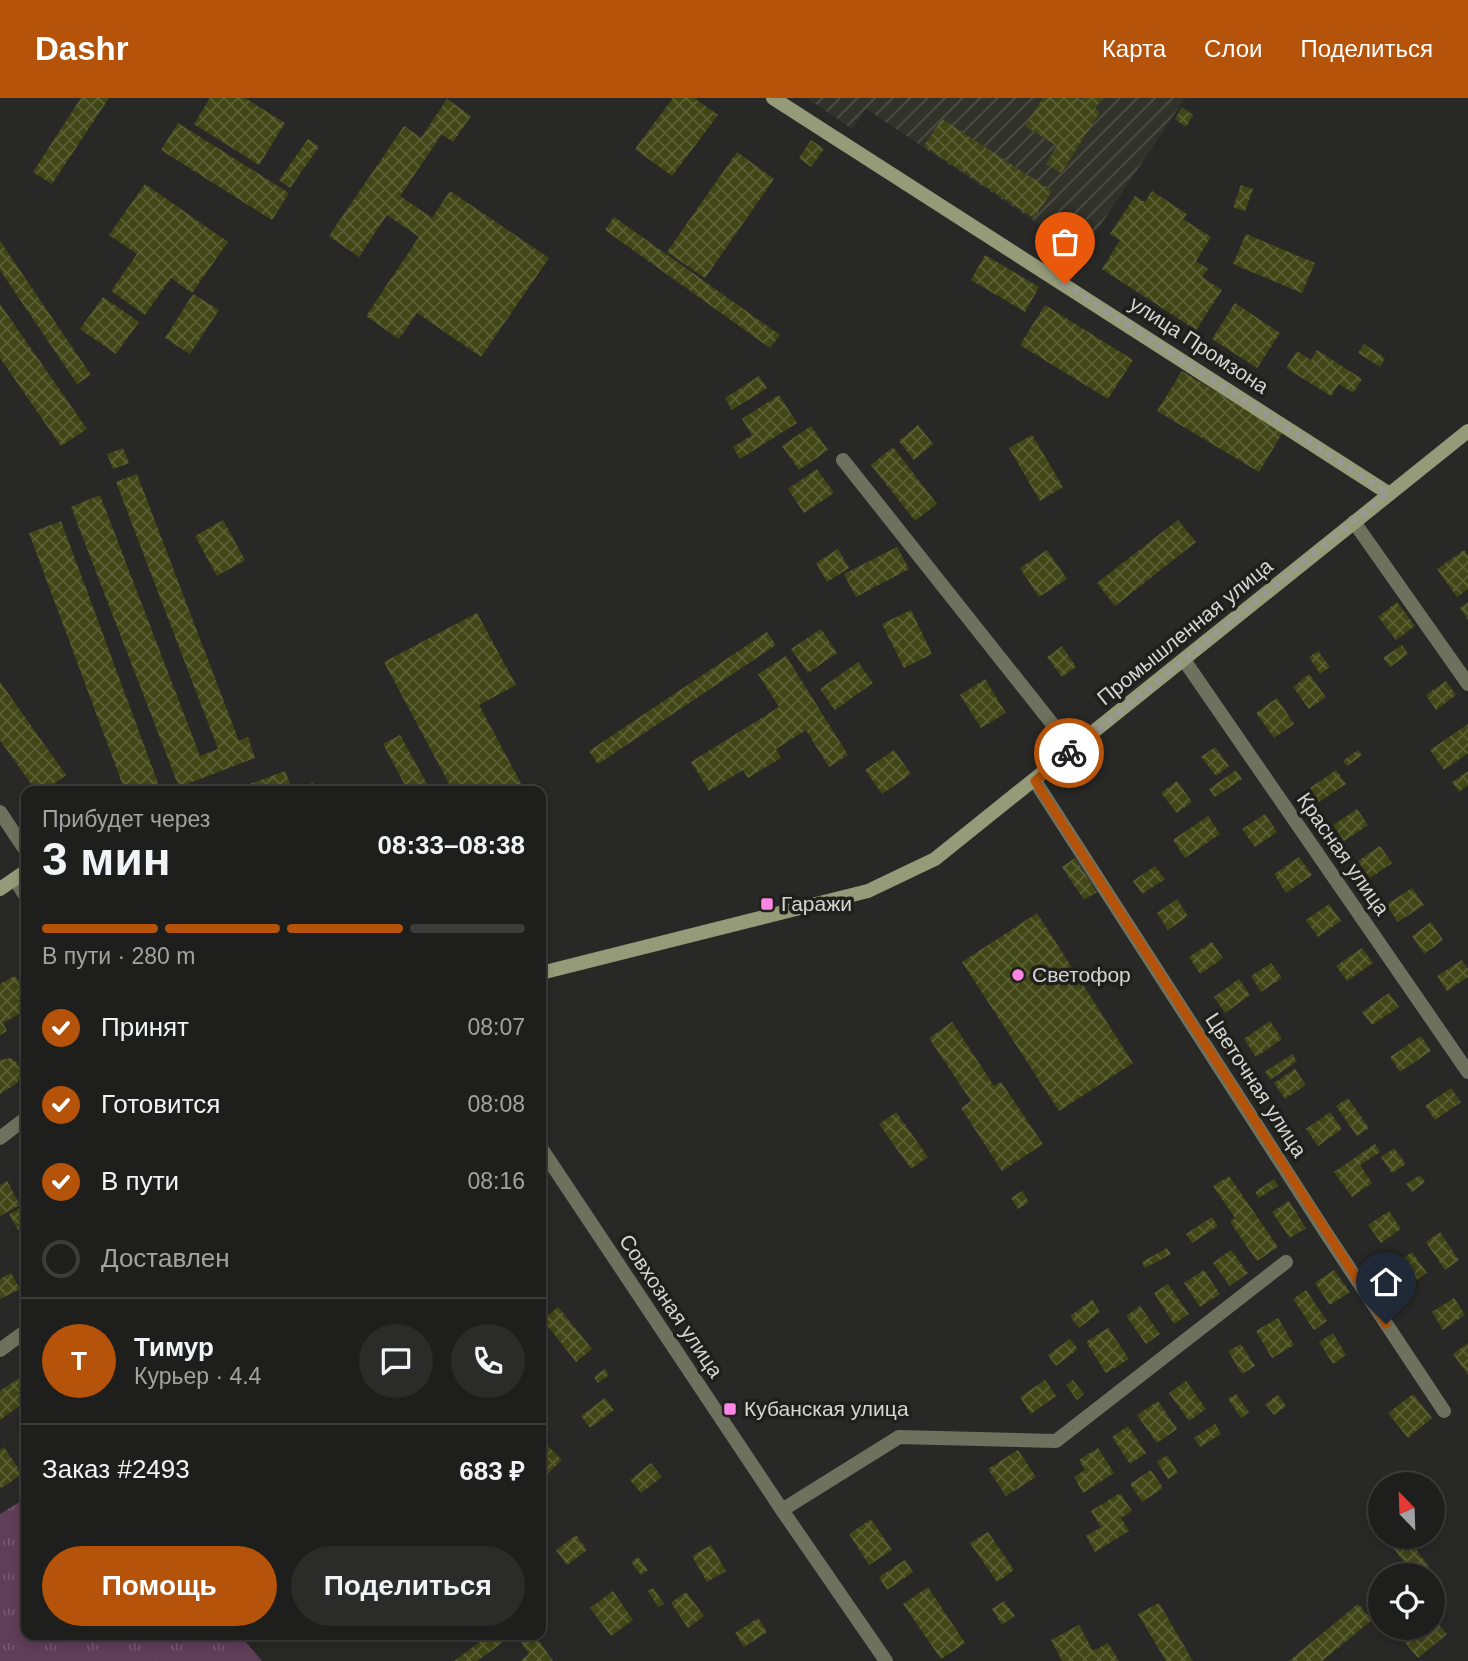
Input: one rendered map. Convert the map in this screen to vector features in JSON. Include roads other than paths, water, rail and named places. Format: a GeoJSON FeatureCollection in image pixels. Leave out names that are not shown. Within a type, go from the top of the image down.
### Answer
{"type":"FeatureCollection","features":[{"type":"Feature","properties":{"kind":"main road","name":"улица Промзона"},"geometry":{"type":"LineString","coordinates":[[773,98],[1388,493]]}},
{"type":"Feature","properties":{"kind":"main road","name":"Промышленная улица"},"geometry":{"type":"LineString","coordinates":[[546,972],[868,891],[935,859],[1468,431]]}},
{"type":"Feature","properties":{"kind":"main road"},"geometry":{"type":"LineString","coordinates":[[0,888],[21,875]]}},
{"type":"Feature","properties":{"kind":"street"},"geometry":{"type":"LineString","coordinates":[[843,460],[1073,750]]}},
{"type":"Feature","properties":{"kind":"street"},"geometry":{"type":"LineString","coordinates":[[1354,522],[1468,684]]}},
{"type":"Feature","properties":{"kind":"street","name":"Красная улица"},"geometry":{"type":"LineString","coordinates":[[1184,660],[1468,1072]]}},
{"type":"Feature","properties":{"kind":"street","name":"Цветочная улица"},"geometry":{"type":"LineString","coordinates":[[1035,781],[1444,1411]]}},
{"type":"Feature","properties":{"kind":"street"},"geometry":{"type":"LineString","coordinates":[[0,812],[21,844]]}},
{"type":"Feature","properties":{"kind":"street"},"geometry":{"type":"LineString","coordinates":[[0,1138],[21,1122]]}},
{"type":"Feature","properties":{"kind":"street","name":"Совхозная улица"},"geometry":{"type":"LineString","coordinates":[[546,1155],[782,1510],[886,1661]]}},
{"type":"Feature","properties":{"kind":"street"},"geometry":{"type":"LineString","coordinates":[[782,1510],[899,1437],[1056,1441],[1286,1262]]}},
{"type":"Feature","properties":{"kind":"street"},"geometry":{"type":"LineString","coordinates":[[0,1350],[21,1335]]}},
{"type":"Feature","properties":{"kind":"place","name":"Гаражи"},"geometry":{"type":"Point","coordinates":[767,904]}},
{"type":"Feature","properties":{"kind":"place","name":"Светофор"},"geometry":{"type":"Point","coordinates":[1018,975]}},
{"type":"Feature","properties":{"kind":"place","name":"Кубанская улица"},"geometry":{"type":"Point","coordinates":[730,1409]}}]}
